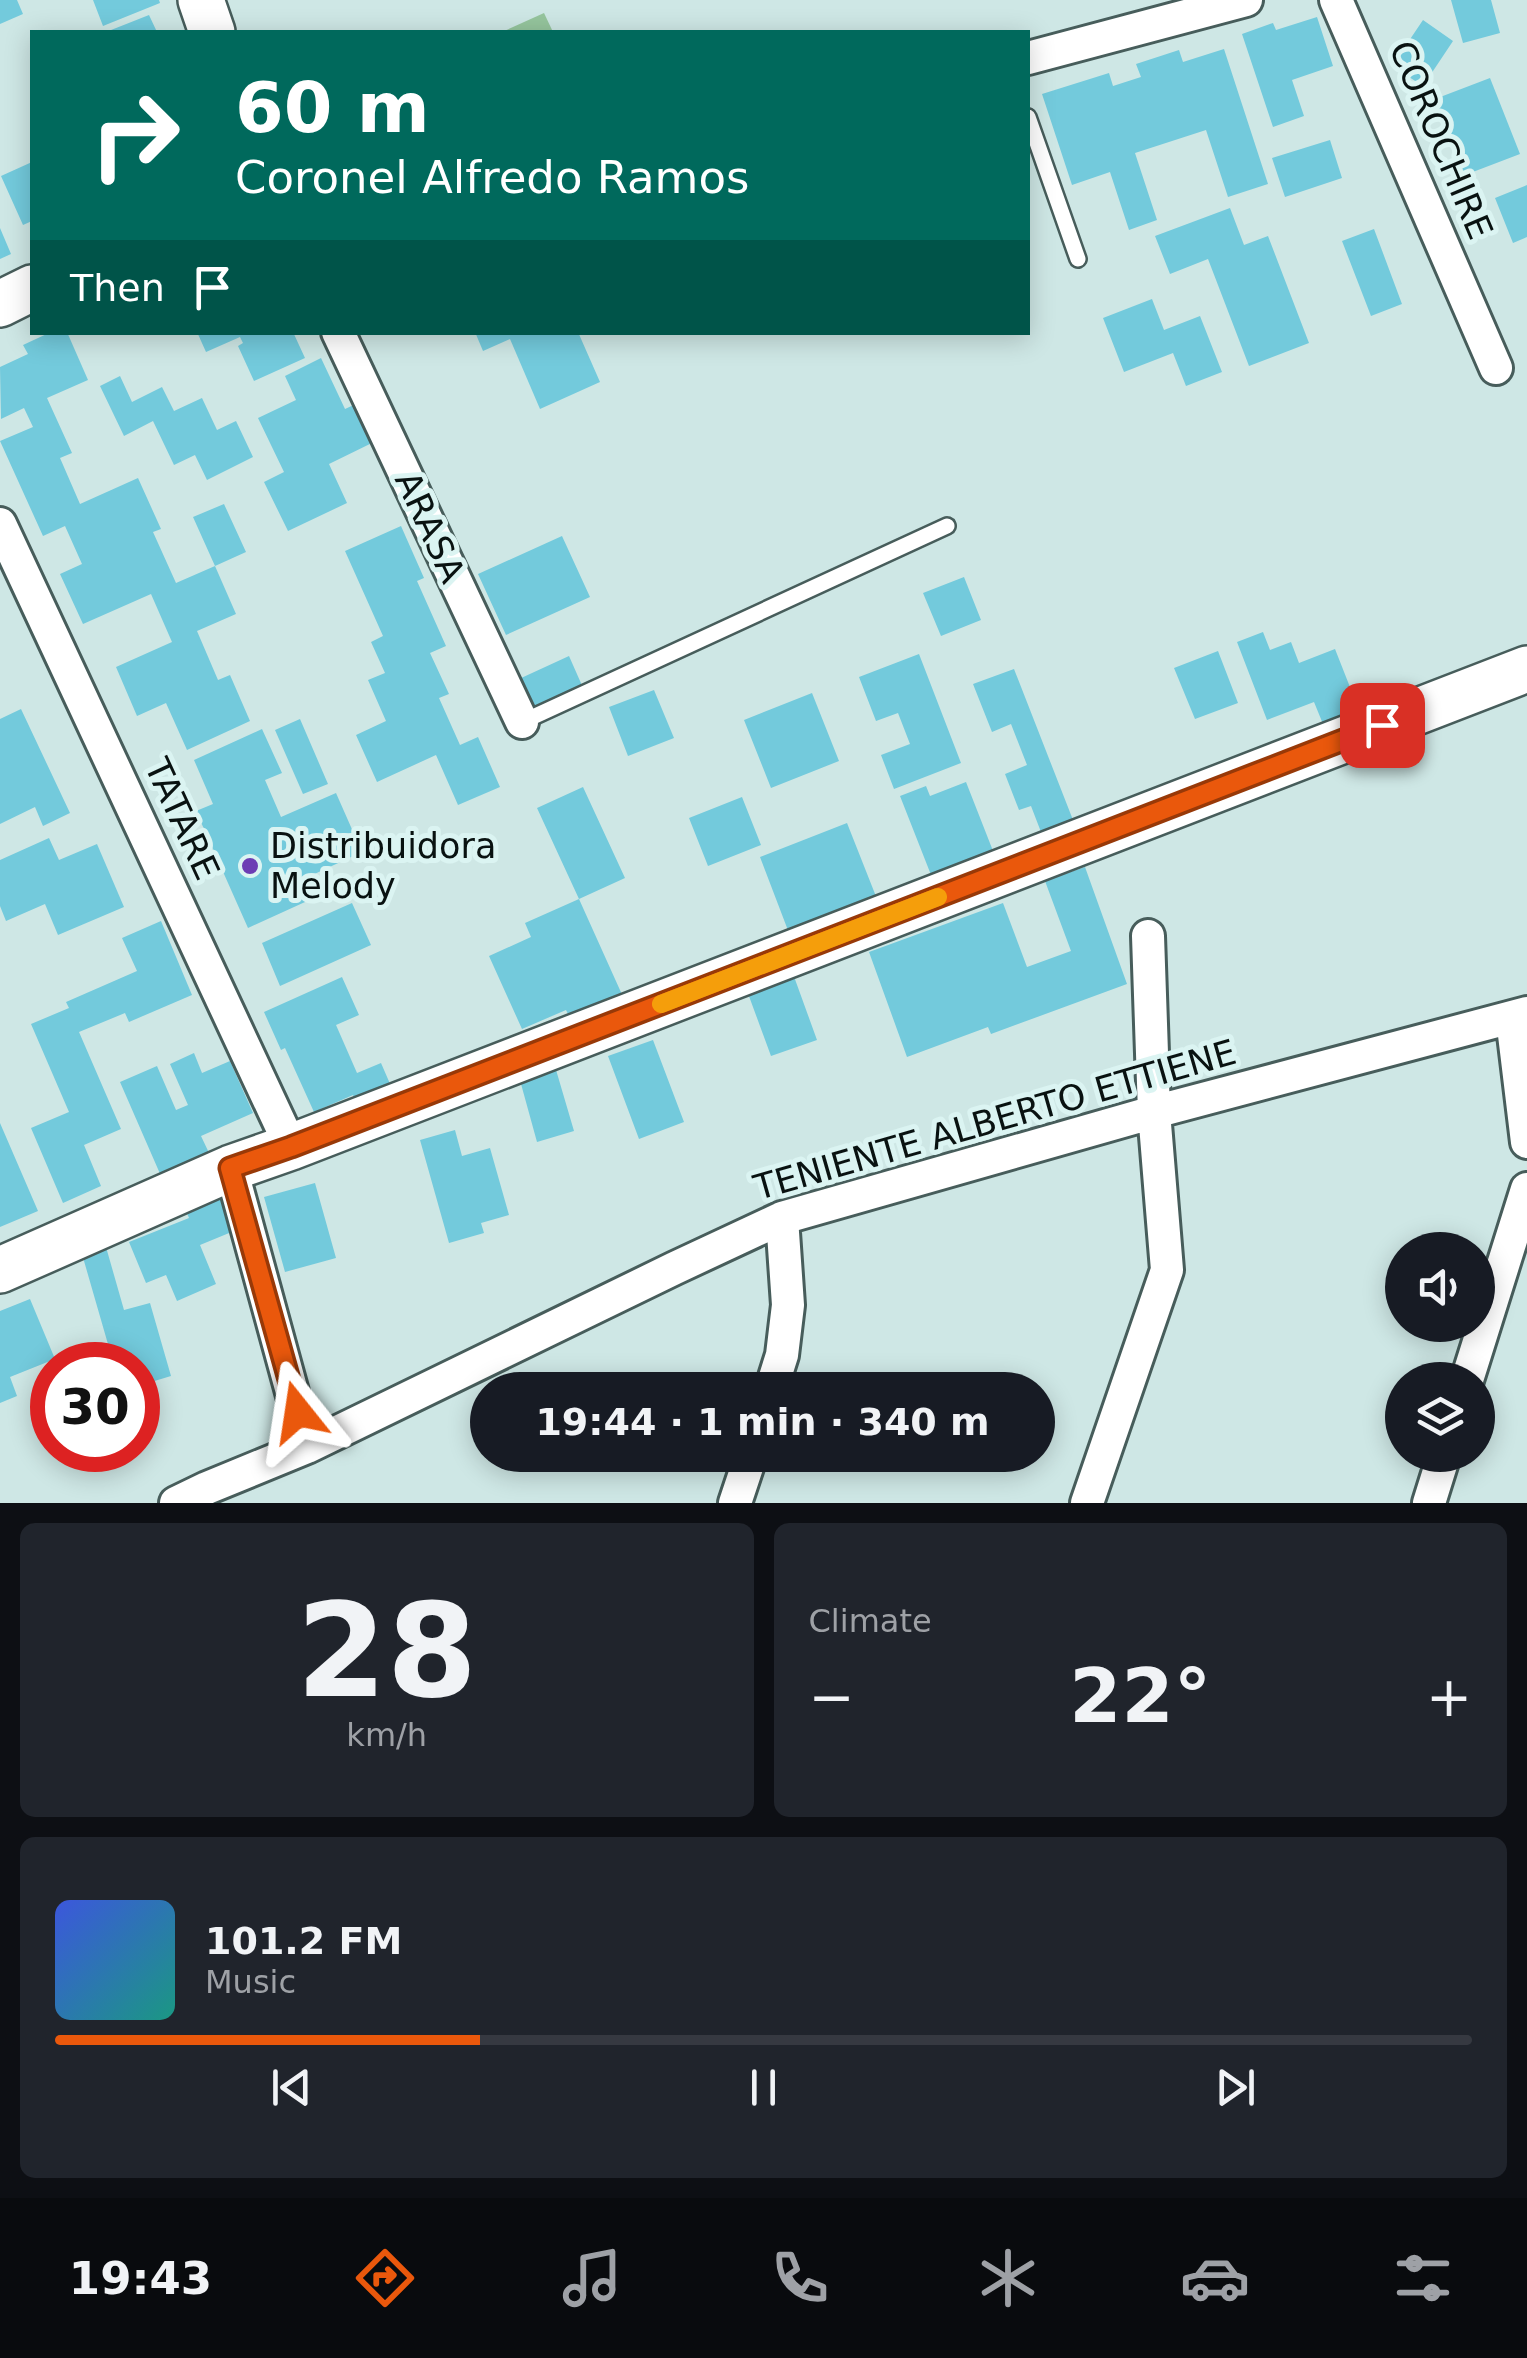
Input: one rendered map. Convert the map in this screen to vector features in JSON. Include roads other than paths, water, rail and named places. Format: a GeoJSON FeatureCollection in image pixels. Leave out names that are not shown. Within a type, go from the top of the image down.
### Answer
{"type":"FeatureCollection","features":[{"type":"Feature","properties":{"kind":"main road"},"geometry":{"type":"LineString","coordinates":[[200,0],[211,30]]}},
{"type":"Feature","properties":{"kind":"main road"},"geometry":{"type":"LineString","coordinates":[[0,304],[30,289]]}},
{"type":"Feature","properties":{"kind":"main road"},"geometry":{"type":"LineString","coordinates":[[0,1270],[230,1168],[1527,668]]}},
{"type":"Feature","properties":{"kind":"street"},"geometry":{"type":"LineString","coordinates":[[1030,57],[1246,0]]}},
{"type":"Feature","properties":{"kind":"street","name":"COROCHIRE"},"geometry":{"type":"LineString","coordinates":[[1336,0],[1496,368]]}},
{"type":"Feature","properties":{"kind":"street","name":"ARASA"},"geometry":{"type":"LineString","coordinates":[[339,335],[522,722]]}},
{"type":"Feature","properties":{"kind":"street","name":"TATARE"},"geometry":{"type":"LineString","coordinates":[[0,524],[291,1147]]}},
{"type":"Feature","properties":{"kind":"street"},"geometry":{"type":"LineString","coordinates":[[1087,1503],[1167,1270],[1154,1112],[1148,936]]}},
{"type":"Feature","properties":{"kind":"street"},"geometry":{"type":"LineString","coordinates":[[1520,1016],[1527,1142]]}},
{"type":"Feature","properties":{"kind":"street","name":"TENIENTE ALBERTO ETTIENE"},"geometry":{"type":"LineString","coordinates":[[176,1503],[308,1447],[782,1218],[1154,1112],[1520,1016]]}},
{"type":"Feature","properties":{"kind":"street"},"geometry":{"type":"LineString","coordinates":[[230,1168],[308,1447]]}},
{"type":"Feature","properties":{"kind":"street"},"geometry":{"type":"LineString","coordinates":[[1473,1362],[1527,1189]]}},
{"type":"Feature","properties":{"kind":"street"},"geometry":{"type":"LineString","coordinates":[[777,1372],[788,1305],[782,1218]]}},
{"type":"Feature","properties":{"kind":"street"},"geometry":{"type":"LineString","coordinates":[[736,1503],[745,1472]]}},
{"type":"Feature","properties":{"kind":"street"},"geometry":{"type":"LineString","coordinates":[[1429,1503],[1439,1472]]}},
{"type":"Feature","properties":{"kind":"lane"},"geometry":{"type":"LineString","coordinates":[[1030,123],[1078,259]]}},
{"type":"Feature","properties":{"kind":"lane"},"geometry":{"type":"LineString","coordinates":[[522,722],[947,526]]}},
{"type":"Feature","properties":{"kind":"place","name":"Distribuidora Melody"},"geometry":{"type":"Point","coordinates":[250,866]}}]}
